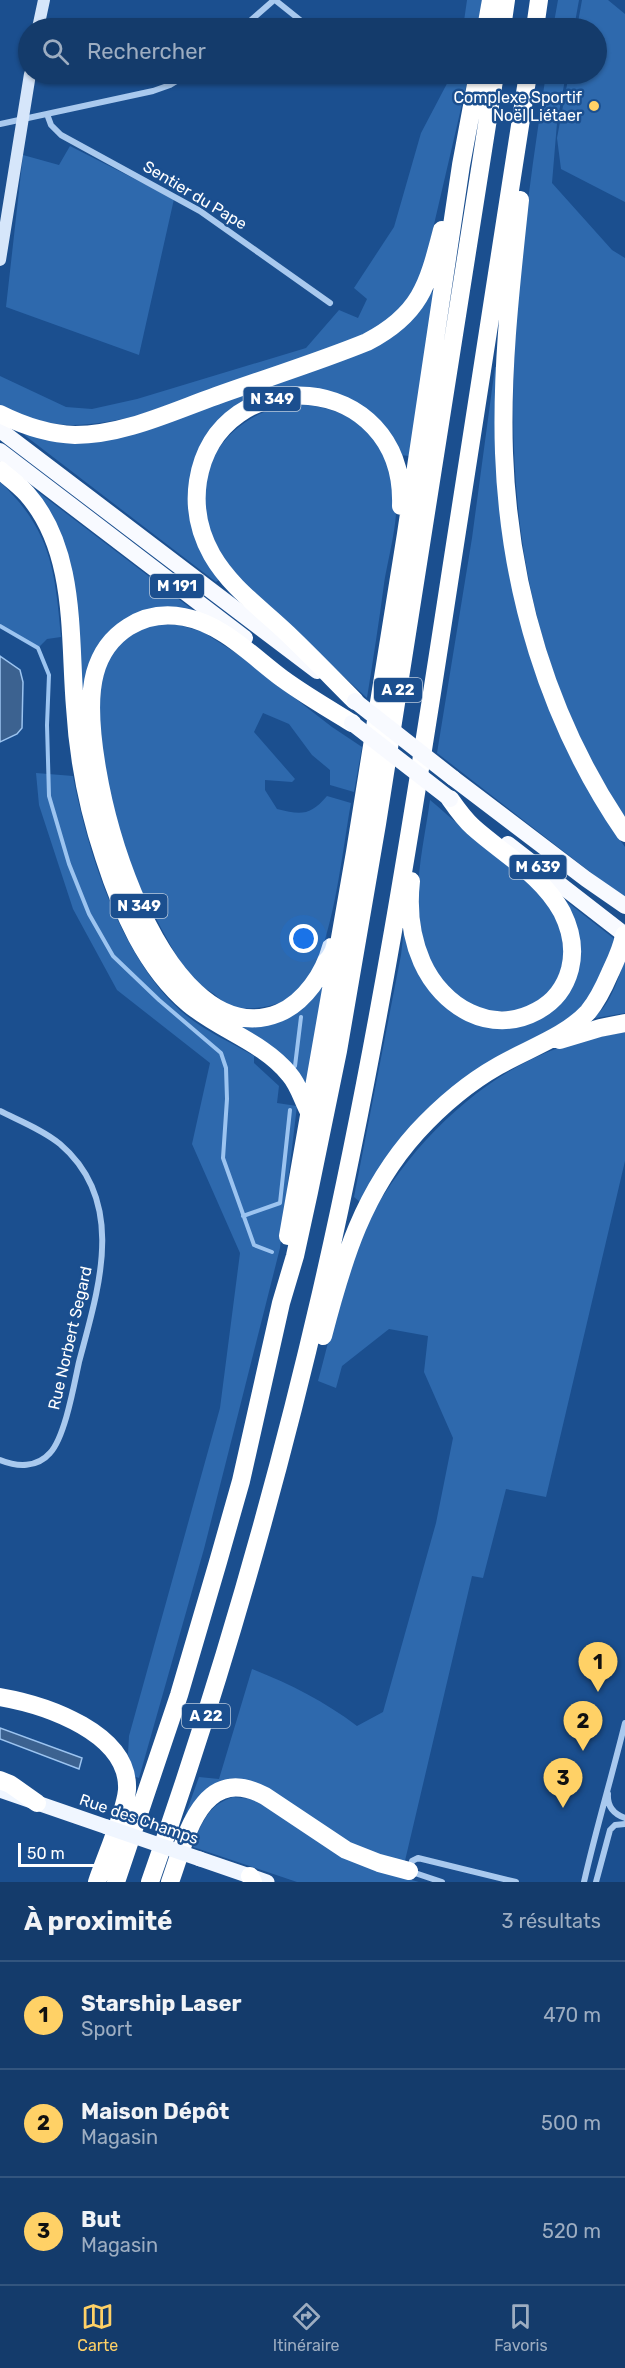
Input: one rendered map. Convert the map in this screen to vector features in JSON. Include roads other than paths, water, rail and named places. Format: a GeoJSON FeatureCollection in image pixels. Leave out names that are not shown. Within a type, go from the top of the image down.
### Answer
{"type":"FeatureCollection","features":[{"type":"Feature","properties":{"kind":"highway"},"geometry":{"type":"LineString","coordinates":[[488,18],[491,0]]}},
{"type":"Feature","properties":{"kind":"highway"},"geometry":{"type":"LineString","coordinates":[[503,18],[506,0]]}},
{"type":"Feature","properties":{"kind":"highway"},"geometry":{"type":"LineString","coordinates":[[536,18],[539,0]]}},
{"type":"Feature","properties":{"kind":"highway"},"geometry":{"type":"LineString","coordinates":[[281,1303],[287,1242],[355,852],[461,165],[476,84]]}},
{"type":"Feature","properties":{"kind":"highway","name":"A 22"},"geometry":{"type":"LineString","coordinates":[[116,1882],[140,1815],[206,1607],[241,1481],[281,1303],[307,1203],[349,991],[377,824],[493,84]]}},
{"type":"Feature","properties":{"kind":"highway","name":"A 22"},"geometry":{"type":"LineString","coordinates":[[150,1882],[216,1685],[278,1468],[321,1293],[347,1172],[382,993],[413,808],[528,84]]}},
{"type":"Feature","properties":{"kind":"highway"},"geometry":{"type":"LineString","coordinates":[[530,84],[530,116],[508,328],[504,425],[508,509],[524,603],[548,681],[585,768],[625,833]]}},
{"type":"Feature","properties":{"kind":"highway"},"geometry":{"type":"LineString","coordinates":[[0,414],[29,427],[58,434],[109,431],[147,421],[351,348],[381,335],[402,319],[421,295],[434,261],[454,176],[461,165]]}},
{"type":"Feature","properties":{"kind":"highway","name":"N 349"},"geometry":{"type":"LineString","coordinates":[[356,701],[287,633],[237,589],[213,557],[202,532],[197,496],[199,473],[204,459],[215,439],[229,422],[254,406],[276,398],[299,395],[335,400],[365,417],[392,451],[402,490],[385,663]]}},
{"type":"Feature","properties":{"kind":"highway","name":"M 191"},"geometry":{"type":"LineString","coordinates":[[0,430],[356,701],[453,778]]}},
{"type":"Feature","properties":{"kind":"highway","name":"M 191"},"geometry":{"type":"LineString","coordinates":[[0,451],[121,542],[450,799]]}},
{"type":"Feature","properties":{"kind":"highway"},"geometry":{"type":"LineString","coordinates":[[0,470],[27,495],[38,510],[58,553],[66,586],[77,729],[86,787],[104,857],[117,894],[132,926],[157,969],[177,994],[209,1018],[280,1064],[297,1085],[309,1110]]}},
{"type":"Feature","properties":{"kind":"highway","name":"N 349"},"geometry":{"type":"LineString","coordinates":[[352,723],[297,689],[218,631],[197,620],[183,616],[151,616],[123,630],[107,646],[100,658],[92,686],[94,756],[106,812],[122,864],[148,924],[168,958],[189,985],[215,1006],[241,1017],[258,1018],[284,1011],[303,996],[322,970],[329,954],[355,852]]}},
{"type":"Feature","properties":{"kind":"highway","name":"M 639"},"geometry":{"type":"LineString","coordinates":[[453,778],[625,906]]}},
{"type":"Feature","properties":{"kind":"highway"},"geometry":{"type":"LineString","coordinates":[[413,808],[416,841],[411,884],[411,913],[416,944],[426,971],[442,993],[470,1013],[494,1021],[510,1021],[525,1017],[548,1005],[563,987],[571,967],[570,931],[552,896],[517,862],[468,823],[450,799]]}},
{"type":"Feature","properties":{"kind":"highway","name":"M 639"},"geometry":{"type":"LineString","coordinates":[[450,799],[625,935]]}},
{"type":"Feature","properties":{"kind":"highway"},"geometry":{"type":"LineString","coordinates":[[278,1468],[302,1413],[347,1253],[360,1218],[375,1190],[406,1145],[437,1111],[480,1078],[566,1029],[589,1010],[602,990],[625,935],[621,919],[615,908],[586,879]]}},
{"type":"Feature","properties":{"kind":"highway"},"geometry":{"type":"LineString","coordinates":[[521,1054],[581,1033],[625,1023]]}},
{"type":"Feature","properties":{"kind":"highway"},"geometry":{"type":"LineString","coordinates":[[0,1697],[26,1703],[74,1721],[106,1742],[120,1760],[127,1785],[125,1799],[97,1882]]}},
{"type":"Feature","properties":{"kind":"highway"},"geometry":{"type":"LineString","coordinates":[[0,1780],[10,1784],[37,1803]]}},
{"type":"Feature","properties":{"kind":"highway"},"geometry":{"type":"LineString","coordinates":[[170,1882],[199,1809],[219,1791],[238,1787],[251,1789],[273,1800],[346,1850],[379,1863],[409,1871]]}},
{"type":"Feature","properties":{"kind":"main road"},"geometry":{"type":"LineString","coordinates":[[40,18],[44,0]]}},
{"type":"Feature","properties":{"kind":"main road"},"geometry":{"type":"LineString","coordinates":[[0,260],[28,84]]}},
{"type":"Feature","properties":{"kind":"main road","name":"Rue des Champs"},"geometry":{"type":"LineString","coordinates":[[0,1790],[257,1880]]}},
{"type":"Feature","properties":{"kind":"street"},"geometry":{"type":"LineString","coordinates":[[253,18],[274,0],[297,18]]}},
{"type":"Feature","properties":{"kind":"street"},"geometry":{"type":"LineString","coordinates":[[0,124],[153,91],[172,84]]}},
{"type":"Feature","properties":{"kind":"street","name":"Sentier du Pape"},"geometry":{"type":"LineString","coordinates":[[47,114],[51,125],[61,135],[200,211],[330,303]]}},
{"type":"Feature","properties":{"kind":"street","name":"Rue Norbert Segard"},"geometry":{"type":"LineString","coordinates":[[0,1111],[53,1139],[67,1151],[81,1169],[91,1187],[98,1208],[103,1251],[99,1286],[56,1446],[45,1458],[31,1464],[19,1466],[0,1460]]}},
{"type":"Feature","properties":{"kind":"street"},"geometry":{"type":"LineString","coordinates":[[584,1882],[625,1723]]}},
{"type":"Feature","properties":{"kind":"street"},"geometry":{"type":"LineString","coordinates":[[608,1792],[610,1808],[625,1818]]}},
{"type":"Feature","properties":{"kind":"street"},"geometry":{"type":"LineString","coordinates":[[596,1882],[610,1830],[615,1825],[625,1824]]}},
{"type":"Feature","properties":{"kind":"street"},"geometry":{"type":"LineString","coordinates":[[442,1882],[409,1871],[412,1860],[418,1858],[516,1882]]}},
{"type":"Feature","properties":{"kind":"waterway"},"geometry":{"type":"LineString","coordinates":[[0,626],[38,648],[49,675],[47,725],[49,796],[69,864],[89,914],[113,956],[159,1000],[221,1053],[226,1068],[227,1099],[223,1158],[254,1245],[272,1252]]}},
{"type":"Feature","properties":{"kind":"waterway"},"geometry":{"type":"LineString","coordinates":[[295,1066],[301,1017]]}},
{"type":"Feature","properties":{"kind":"waterway"},"geometry":{"type":"LineString","coordinates":[[243,1216],[280,1203],[290,1110]]}},
{"type":"Feature","properties":{"kind":"place","name":"Complexe Sportif Noël Liétaer"},"geometry":{"type":"Point","coordinates":[594,106]}},
{"type":"Feature","properties":{"kind":"place","name":"Starship Laser"},"geometry":{"type":"Point","coordinates":[598,1692]}},
{"type":"Feature","properties":{"kind":"place","name":"Maison Dépôt"},"geometry":{"type":"Point","coordinates":[583,1751]}},
{"type":"Feature","properties":{"kind":"place","name":"But"},"geometry":{"type":"Point","coordinates":[563,1808]}}]}
